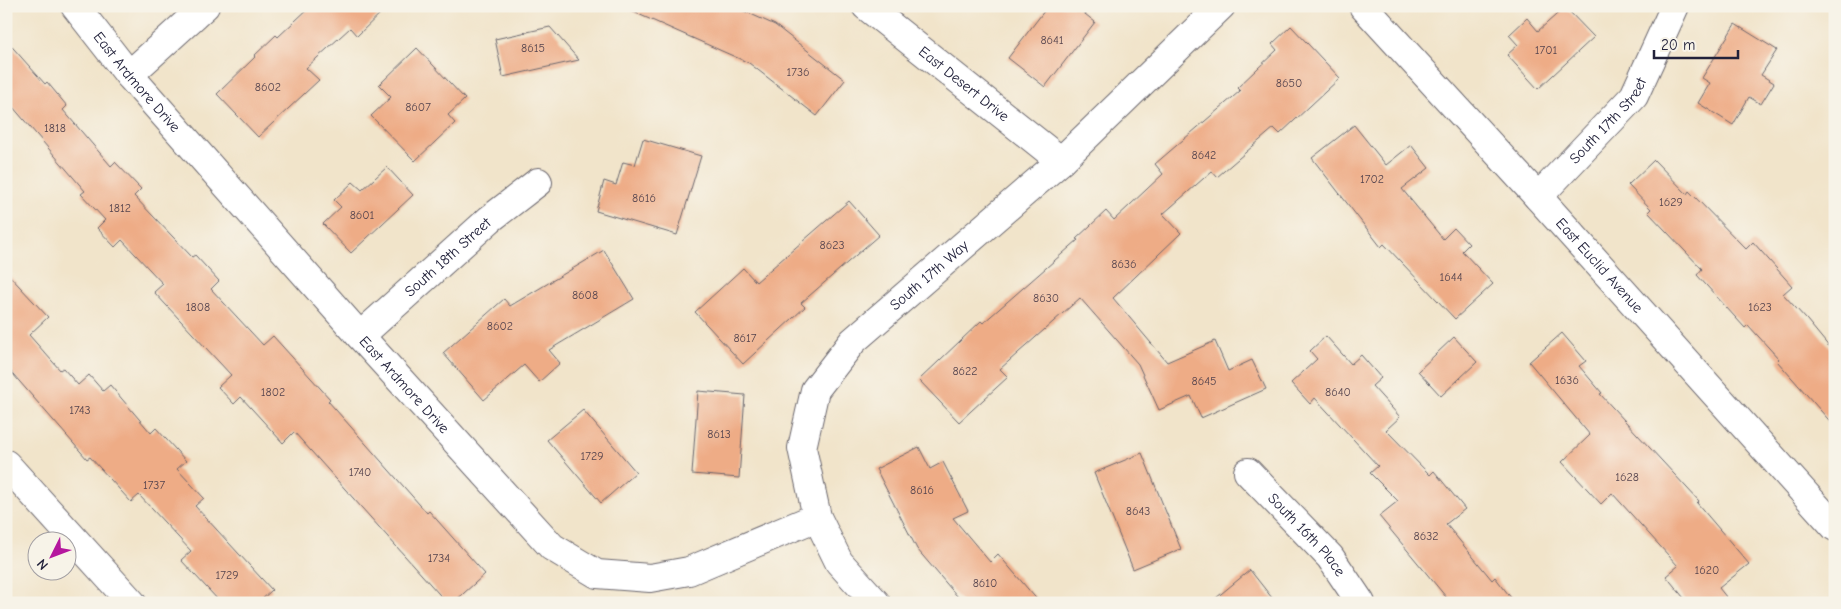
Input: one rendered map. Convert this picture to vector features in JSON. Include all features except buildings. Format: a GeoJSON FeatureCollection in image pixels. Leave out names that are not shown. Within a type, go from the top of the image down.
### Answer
{"type":"FeatureCollection","features":[{"type":"Feature","properties":{"kind":"street","name":"East Ardmore Drive"},"geometry":{"type":"LineString","coordinates":[[75,6],[129,75],[360,336],[552,547],[597,574],[650,578],[690,571],[817,517]]}},
{"type":"Feature","properties":{"kind":"street"},"geometry":{"type":"LineString","coordinates":[[129,75],[205,6]]}},
{"type":"Feature","properties":{"kind":"street","name":"East Desert Drive"},"geometry":{"type":"LineString","coordinates":[[866,6],[1061,161]]}},
{"type":"Feature","properties":{"kind":"street","name":"South 17th Way"},"geometry":{"type":"LineString","coordinates":[[876,603],[839,562],[817,517],[802,448],[815,390],[853,341],[1061,161],[1221,6]]}},
{"type":"Feature","properties":{"kind":"street","name":"East Euclid Avenue"},"geometry":{"type":"LineString","coordinates":[[1362,6],[1538,197],[1835,527]]}},
{"type":"Feature","properties":{"kind":"street","name":"South 17th Street"},"geometry":{"type":"LineString","coordinates":[[1538,197],[1634,96],[1675,6]]}},
{"type":"Feature","properties":{"kind":"street","name":"South 18th Street"},"geometry":{"type":"LineString","coordinates":[[360,336],[490,219],[538,182]]}},
{"type":"Feature","properties":{"kind":"street"},"geometry":{"type":"LineString","coordinates":[[6,464],[132,603]]}},
{"type":"Feature","properties":{"kind":"street","name":"South 16th Place"},"geometry":{"type":"LineString","coordinates":[[1248,472],[1330,557],[1361,603]]}}]}
